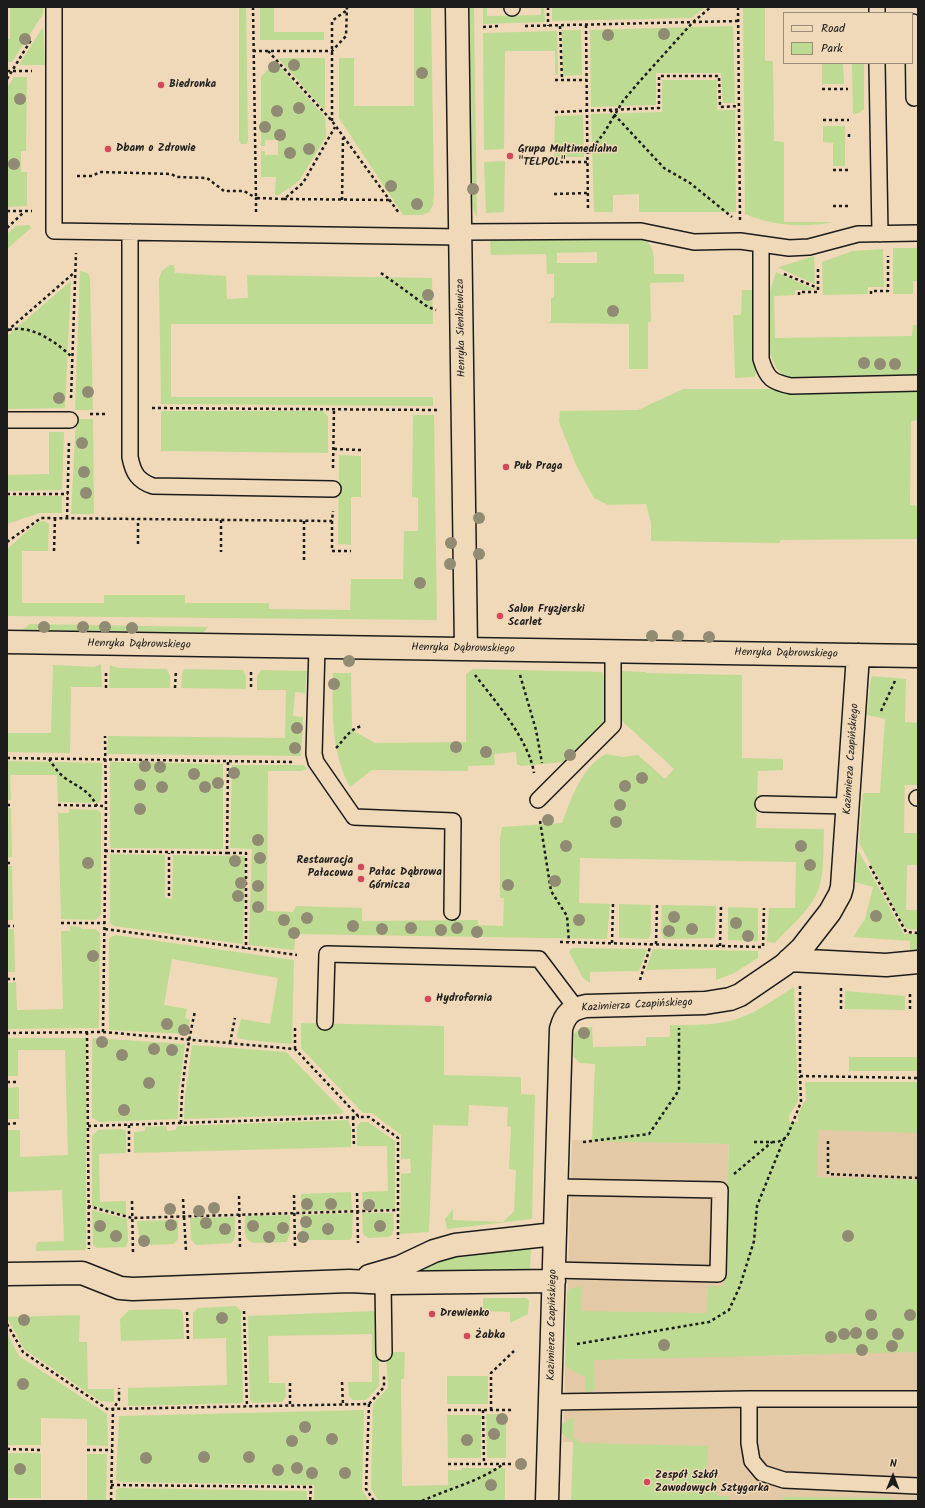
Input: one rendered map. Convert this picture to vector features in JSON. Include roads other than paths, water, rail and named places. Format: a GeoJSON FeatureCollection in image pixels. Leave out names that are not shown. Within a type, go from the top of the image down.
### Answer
{"type":"FeatureCollection","features":[{"type":"Feature","properties":{"kind":"street","name":"Henryka Sienkiewicza"},"geometry":{"type":"LineString","coordinates":[[457,7],[466,649]]}},
{"type":"Feature","properties":{"kind":"street","name":"Henryka Dąbrowskiego"},"geometry":{"type":"LineString","coordinates":[[7,642],[918,656]]}},
{"type":"Feature","properties":{"kind":"street","name":"Kazimierza Czapińskiego"},"geometry":{"type":"LineString","coordinates":[[547,1501],[561,1029],[567,1014],[576,1008],[586,1006],[705,1003],[730,999],[748,990],[789,960],[819,928],[840,894],[848,806],[858,655]]}},
{"type":"Feature","properties":{"kind":"street"},"geometry":{"type":"LineString","coordinates":[[789,960],[886,965],[918,962]]}},
{"type":"Feature","properties":{"kind":"street"},"geometry":{"type":"LineString","coordinates":[[349,1281],[400,1267],[434,1251],[455,1245],[555,1234]]}},
{"type":"Feature","properties":{"kind":"street"},"geometry":{"type":"LineString","coordinates":[[7,1274],[82,1273],[120,1288],[133,1289],[349,1281],[383,1282],[554,1276]]}},
{"type":"Feature","properties":{"kind":"lane"},"geometry":{"type":"LineString","coordinates":[[54,7],[54,231],[461,234],[641,231],[694,242],[740,241],[789,248],[809,247],[858,234],[918,233]]}},
{"type":"Feature","properties":{"kind":"lane"},"geometry":{"type":"LineString","coordinates":[[914,22],[914,98]]}},
{"type":"Feature","properties":{"kind":"lane"},"geometry":{"type":"LineString","coordinates":[[877,64],[880,234]]}},
{"type":"Feature","properties":{"kind":"lane"},"geometry":{"type":"LineString","coordinates":[[130,232],[130,458],[132,468],[136,476],[142,483],[153,486],[333,489]]}},
{"type":"Feature","properties":{"kind":"lane"},"geometry":{"type":"LineString","coordinates":[[761,245],[761,359],[765,372],[775,382],[791,386],[918,383]]}},
{"type":"Feature","properties":{"kind":"lane"},"geometry":{"type":"LineString","coordinates":[[7,420],[70,417]]}},
{"type":"Feature","properties":{"kind":"lane"},"geometry":{"type":"LineString","coordinates":[[317,647],[313,746],[316,762],[354,818],[453,821],[452,912]]}},
{"type":"Feature","properties":{"kind":"lane"},"geometry":{"type":"LineString","coordinates":[[538,800],[613,724],[613,652]]}},
{"type":"Feature","properties":{"kind":"lane"},"geometry":{"type":"LineString","coordinates":[[763,804],[848,806]]}},
{"type":"Feature","properties":{"kind":"lane"},"geometry":{"type":"LineString","coordinates":[[325,1022],[327,954],[539,959],[576,1008]]}},
{"type":"Feature","properties":{"kind":"lane"},"geometry":{"type":"LineString","coordinates":[[554,1276],[718,1274],[720,1190],[557,1187]]}},
{"type":"Feature","properties":{"kind":"lane"},"geometry":{"type":"LineString","coordinates":[[383,1282],[384,1353]]}},
{"type":"Feature","properties":{"kind":"lane"},"geometry":{"type":"LineString","coordinates":[[551,1402],[749,1399],[918,1399]]}},
{"type":"Feature","properties":{"kind":"lane"},"geometry":{"type":"LineString","coordinates":[[749,1399],[749,1443],[752,1461],[762,1474],[784,1480],[918,1486]]}},
{"type":"Feature","properties":{"kind":"place","name":"Biedronka"},"geometry":{"type":"Point","coordinates":[161,85]}},
{"type":"Feature","properties":{"kind":"place","name":"Dbam o Zdrowie"},"geometry":{"type":"Point","coordinates":[108,149]}},
{"type":"Feature","properties":{"kind":"place","name":"Grupa Multimedialna \"TELPOL\""},"geometry":{"type":"Point","coordinates":[510,156]}},
{"type":"Feature","properties":{"kind":"place","name":"Pub Praga"},"geometry":{"type":"Point","coordinates":[506,467]}},
{"type":"Feature","properties":{"kind":"place","name":"Salon Fryzjerski Scarlet"},"geometry":{"type":"Point","coordinates":[500,616]}},
{"type":"Feature","properties":{"kind":"place","name":"Restauracja Pałacowa"},"geometry":{"type":"Point","coordinates":[361,867]}},
{"type":"Feature","properties":{"kind":"place","name":"Pałac Dąbrowa Górnicza"},"geometry":{"type":"Point","coordinates":[361,879]}},
{"type":"Feature","properties":{"kind":"place","name":"Hydrofornia"},"geometry":{"type":"Point","coordinates":[428,999]}},
{"type":"Feature","properties":{"kind":"place","name":"Drewienko"},"geometry":{"type":"Point","coordinates":[432,1314]}},
{"type":"Feature","properties":{"kind":"place","name":"Żabka"},"geometry":{"type":"Point","coordinates":[467,1336]}},
{"type":"Feature","properties":{"kind":"place","name":"Zespół Szkół Zawodowych Sztygarka"},"geometry":{"type":"Point","coordinates":[647,1482]}}]}
